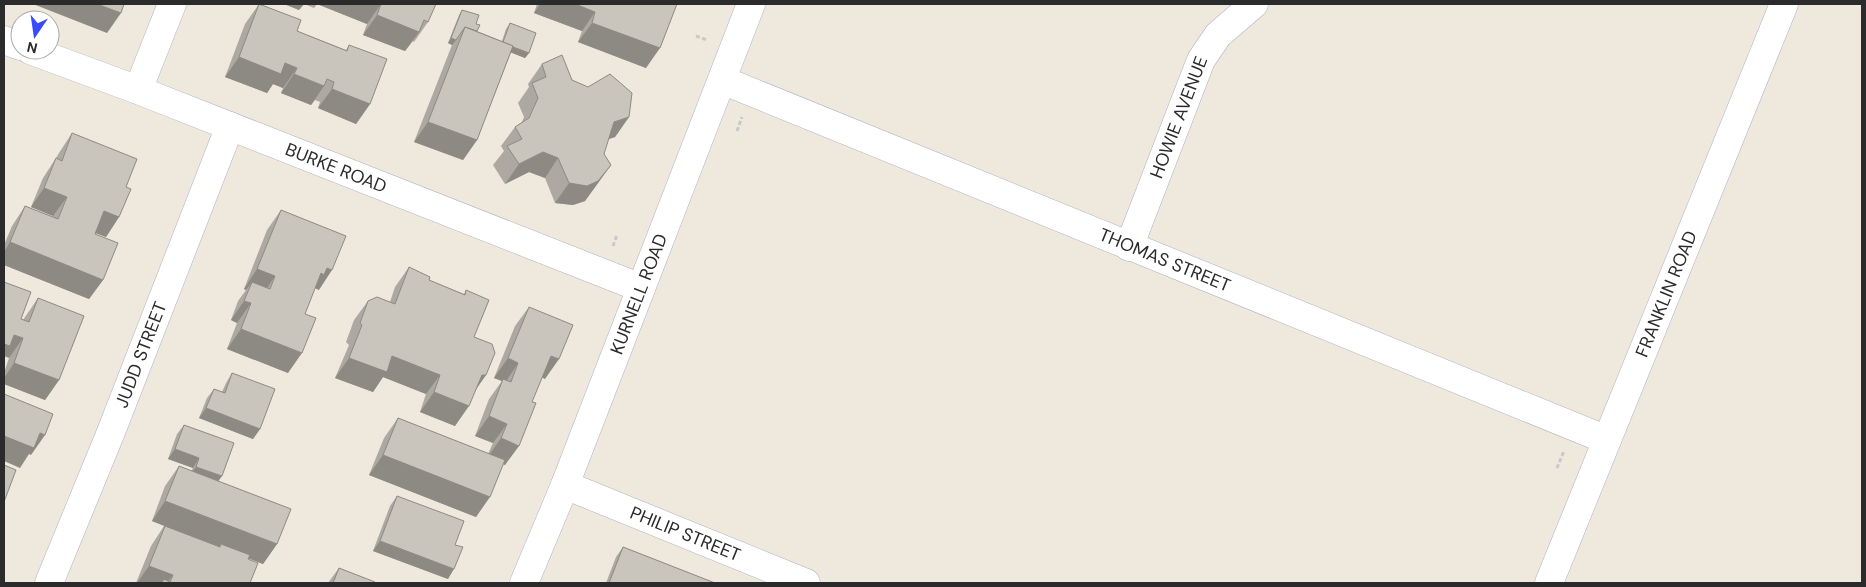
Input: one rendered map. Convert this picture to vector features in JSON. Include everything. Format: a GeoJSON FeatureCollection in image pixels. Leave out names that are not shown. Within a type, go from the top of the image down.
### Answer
{"type":"FeatureCollection","features":[{"type":"Feature","properties":{"kind":"street"},"geometry":{"type":"LineString","coordinates":[[138,90],[172,4]]}},
{"type":"Feature","properties":{"kind":"street","name":"KURNELL ROAD"},"geometry":{"type":"LineString","coordinates":[[524,583],[565,485],[751,4]]}},
{"type":"Feature","properties":{"kind":"street","name":"HOWIE AVENUE"},"geometry":{"type":"LineString","coordinates":[[1129,247],[1201,60],[1218,35],[1254,4]]}},
{"type":"Feature","properties":{"kind":"street","name":"FRANKLIN ROAD"},"geometry":{"type":"LineString","coordinates":[[1549,583],[1784,4]]}},
{"type":"Feature","properties":{"kind":"street","name":"BURKE ROAD"},"geometry":{"type":"LineString","coordinates":[[57,60],[138,90],[641,288]]}},
{"type":"Feature","properties":{"kind":"street","name":"THOMAS STREET"},"geometry":{"type":"LineString","coordinates":[[722,80],[1607,440]]}},
{"type":"Feature","properties":{"kind":"street","name":"JUDD STREET"},"geometry":{"type":"LineString","coordinates":[[49,583],[111,432],[230,126]]}},
{"type":"Feature","properties":{"kind":"street","name":"PHILIP STREET"},"geometry":{"type":"LineString","coordinates":[[565,485],[806,583]]}},
{"type":"Feature","properties":{"kind":"building"},"geometry":{"type":"Polygon","coordinates":[[[97,4],[124,4],[121,13],[97,4]]]}},
{"type":"Feature","properties":{"kind":"building"},"geometry":{"type":"Polygon","coordinates":[[[259,4],[301,20],[297,31],[347,51],[349,45],[387,59],[370,104],[332,89],[334,82],[327,79],[324,86],[294,74],[297,68],[285,63],[281,74],[239,57],[259,4]]]}},
{"type":"Feature","properties":{"kind":"building"},"geometry":{"type":"Polygon","coordinates":[[[381,4],[436,4],[428,22],[424,20],[419,32],[377,15],[381,4]]]}},
{"type":"Feature","properties":{"kind":"building"},"geometry":{"type":"Polygon","coordinates":[[[575,4],[677,4],[660,48],[592,23],[595,12],[575,4]]]}},
{"type":"Feature","properties":{"kind":"building"},"geometry":{"type":"Polygon","coordinates":[[[462,10],[479,15],[476,24],[480,25],[477,31],[465,27],[456,40],[451,38],[462,10]]]}},
{"type":"Feature","properties":{"kind":"building"},"geometry":{"type":"Polygon","coordinates":[[[510,23],[536,33],[529,53],[503,42],[510,23]]]}},
{"type":"Feature","properties":{"kind":"building"},"geometry":{"type":"Polygon","coordinates":[[[465,27],[513,46],[477,140],[428,122],[465,27]]]}},
{"type":"Feature","properties":{"kind":"building"},"geometry":{"type":"Polygon","coordinates":[[[562,55],[572,80],[588,87],[610,74],[632,93],[629,117],[614,122],[604,154],[611,165],[598,181],[587,186],[569,183],[558,158],[543,152],[519,164],[507,146],[522,139],[515,127],[529,118],[538,98],[532,83],[546,77],[542,64],[562,55]]]}},
{"type":"Feature","properties":{"kind":"building"},"geometry":{"type":"Polygon","coordinates":[[[72,133],[137,159],[126,187],[131,189],[119,217],[104,211],[95,234],[118,243],[103,280],[10,242],[25,206],[58,219],[67,197],[44,188],[56,158],[62,161],[72,133]]]}},
{"type":"Feature","properties":{"kind":"building"},"geometry":{"type":"Polygon","coordinates":[[[281,210],[346,236],[332,270],[327,268],[324,275],[321,273],[305,314],[316,318],[302,353],[241,329],[251,303],[244,301],[252,282],[270,289],[275,276],[257,269],[281,210]]]}},
{"type":"Feature","properties":{"kind":"building"},"geometry":{"type":"Polygon","coordinates":[[[409,267],[430,277],[429,280],[465,295],[466,290],[489,300],[474,337],[492,344],[495,353],[486,375],[482,375],[469,406],[434,392],[440,375],[392,356],[387,372],[349,358],[362,325],[360,323],[368,301],[377,297],[395,304],[409,267]]]}},
{"type":"Feature","properties":{"kind":"building"},"geometry":{"type":"Polygon","coordinates":[[[4,282],[31,292],[21,319],[29,322],[38,298],[84,316],[59,380],[14,363],[23,338],[14,335],[10,346],[4,344],[4,282]]]}},
{"type":"Feature","properties":{"kind":"building"},"geometry":{"type":"Polygon","coordinates":[[[529,307],[573,325],[559,359],[551,356],[532,402],[536,403],[519,446],[501,438],[507,424],[489,416],[503,379],[511,382],[518,363],[508,358],[529,307]]]}},
{"type":"Feature","properties":{"kind":"building"},"geometry":{"type":"Polygon","coordinates":[[[232,373],[275,389],[260,429],[206,408],[214,389],[225,393],[232,373]]]}},
{"type":"Feature","properties":{"kind":"building"},"geometry":{"type":"Polygon","coordinates":[[[4,394],[53,414],[45,435],[40,433],[34,448],[4,436],[4,394]]]}},
{"type":"Feature","properties":{"kind":"building"},"geometry":{"type":"Polygon","coordinates":[[[398,418],[505,460],[490,497],[383,455],[398,418]]]}},
{"type":"Feature","properties":{"kind":"building"},"geometry":{"type":"Polygon","coordinates":[[[184,425],[234,443],[222,476],[196,467],[199,458],[175,449],[184,425]]]}},
{"type":"Feature","properties":{"kind":"building"},"geometry":{"type":"Polygon","coordinates":[[[4,465],[16,470],[4,502],[4,465]]]}},
{"type":"Feature","properties":{"kind":"building"},"geometry":{"type":"Polygon","coordinates":[[[179,466],[291,509],[277,544],[165,501],[179,466]]]}},
{"type":"Feature","properties":{"kind":"building"},"geometry":{"type":"Polygon","coordinates":[[[397,496],[464,521],[455,545],[463,547],[454,569],[380,541],[397,496]]]}},
{"type":"Feature","properties":{"kind":"building"},"geometry":{"type":"Polygon","coordinates":[[[165,526],[220,547],[221,544],[250,555],[248,559],[258,563],[250,583],[162,583],[164,579],[170,582],[173,575],[149,566],[165,526]]]}},
{"type":"Feature","properties":{"kind":"building"},"geometry":{"type":"Polygon","coordinates":[[[623,547],[715,583],[609,583],[623,547]]]}},
{"type":"Feature","properties":{"kind":"building"},"geometry":{"type":"Polygon","coordinates":[[[339,568],[375,582],[375,583],[333,583],[339,568]]]}}]}
